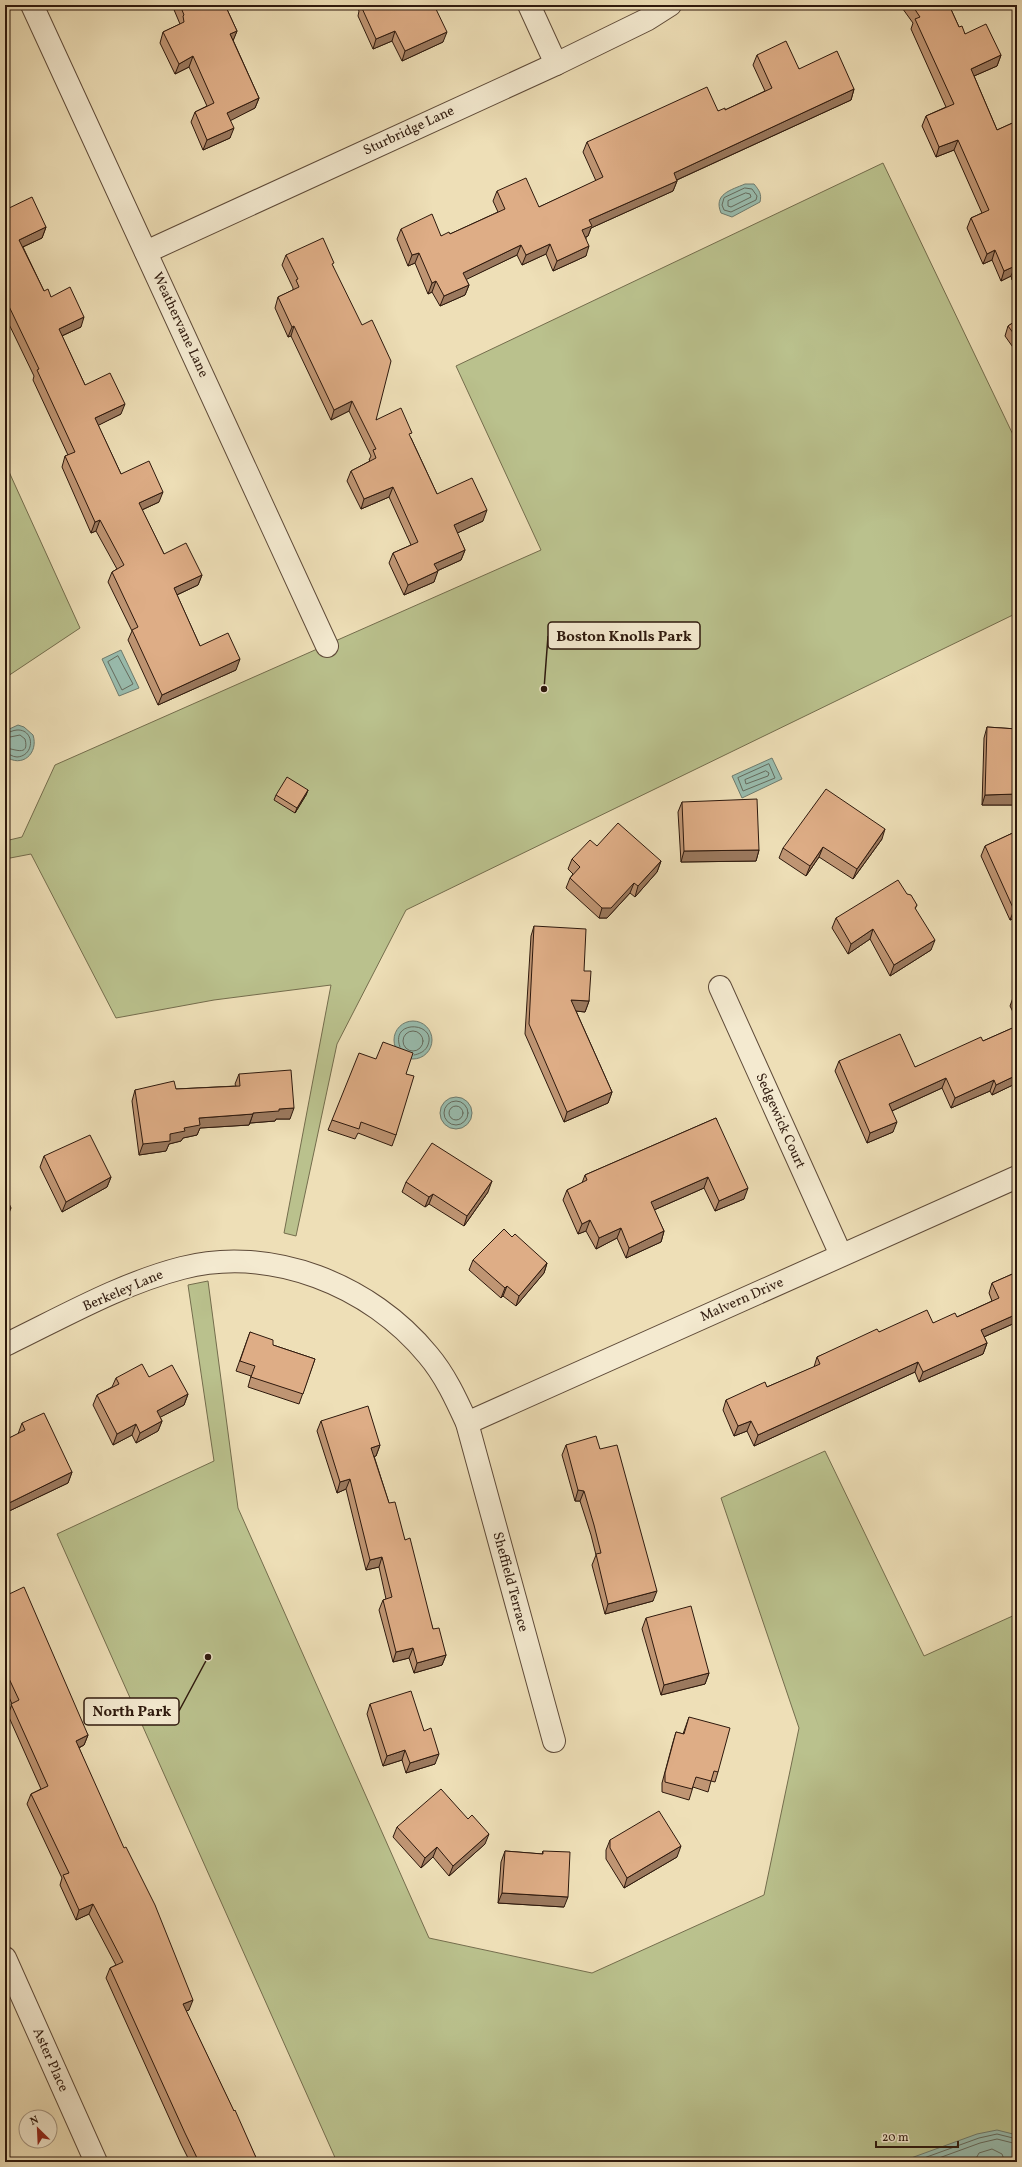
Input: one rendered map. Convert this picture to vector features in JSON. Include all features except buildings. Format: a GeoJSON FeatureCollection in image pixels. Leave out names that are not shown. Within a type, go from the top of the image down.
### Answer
{"type":"FeatureCollection","features":[{"type":"Feature","properties":{"kind":"street","name":"Weathervane Lane"},"geometry":{"type":"LineString","coordinates":[[32,5],[328,646]]}},
{"type":"Feature","properties":{"kind":"street"},"geometry":{"type":"LineString","coordinates":[[529,5],[556,64]]}},
{"type":"Feature","properties":{"kind":"street","name":"Sturbridge Lane"},"geometry":{"type":"LineString","coordinates":[[146,252],[556,64],[648,19],[670,5]]}},
{"type":"Feature","properties":{"kind":"street","name":"Sedgewick Court"},"geometry":{"type":"LineString","coordinates":[[720,987],[841,1255]]}},
{"type":"Feature","properties":{"kind":"street","name":"Malvern Drive"},"geometry":{"type":"LineString","coordinates":[[467,1423],[1017,1177]]}},
{"type":"Feature","properties":{"kind":"street","name":"Berkeley Lane"},"geometry":{"type":"LineString","coordinates":[[5,1345],[151,1277],[184,1268],[218,1263],[258,1263],[296,1270],[333,1282],[368,1300],[402,1327],[429,1355],[451,1388],[467,1423]]}},
{"type":"Feature","properties":{"kind":"street","name":"Sheffield Terrace"},"geometry":{"type":"LineString","coordinates":[[467,1423],[554,1741]]}},
{"type":"Feature","properties":{"kind":"street","name":"Aster Place"},"geometry":{"type":"LineString","coordinates":[[5,1958],[96,2162]]}},
{"type":"Feature","properties":{"kind":"green space"},"geometry":{"type":"Polygon","coordinates":[[[883,163],[1017,443],[1017,613],[406,910],[337,1044],[296,1236],[284,1233],[331,985],[214,1000],[116,1018],[31,854],[5,859],[5,841],[22,837],[55,765],[541,550],[456,366],[883,163]]]}},
{"type":"Feature","properties":{"kind":"green space"},"geometry":{"type":"Polygon","coordinates":[[[5,463],[80,628],[5,678],[5,463]]]}},
{"type":"Feature","properties":{"kind":"green space"},"geometry":{"type":"Polygon","coordinates":[[[208,1281],[238,1508],[429,1938],[592,1973],[764,1895],[799,1728],[721,1498],[825,1451],[924,1656],[1017,1614],[1017,2162],[337,2162],[57,1534],[214,1461],[188,1285],[208,1281]]]}},
{"type":"Feature","properties":{"kind":"water"},"geometry":{"type":"Polygon","coordinates":[[[745,184],[754,184],[760,192],[760,202],[732,217],[721,213],[719,201],[721,197],[729,191],[745,184]]]}},
{"type":"Feature","properties":{"kind":"water"},"geometry":{"type":"Polygon","coordinates":[[[121,650],[139,688],[119,696],[102,659],[121,650]]]}},
{"type":"Feature","properties":{"kind":"water"},"geometry":{"type":"Polygon","coordinates":[[[18,725],[24,727],[33,735],[34,748],[28,757],[17,761],[11,760],[5,756],[5,731],[18,725]]]}},
{"type":"Feature","properties":{"kind":"water"},"geometry":{"type":"Polygon","coordinates":[[[772,758],[782,779],[742,798],[732,776],[772,758]]]}},
{"type":"Feature","properties":{"kind":"water"},"geometry":{"type":"Polygon","coordinates":[[[413,1021],[423,1024],[429,1030],[432,1040],[429,1050],[423,1056],[413,1059],[403,1056],[397,1050],[394,1040],[397,1030],[403,1024],[413,1021]]]}},
{"type":"Feature","properties":{"kind":"water"},"geometry":{"type":"Polygon","coordinates":[[[453,1097],[459,1097],[469,1104],[472,1113],[471,1119],[465,1126],[459,1129],[453,1129],[443,1122],[440,1116],[440,1110],[447,1100],[453,1097]]]}},
{"type":"Feature","properties":{"kind":"water"},"geometry":{"type":"Polygon","coordinates":[[[997,2130],[1017,2135],[1017,2162],[1000,2162],[991,2158],[977,2162],[900,2162],[977,2134],[997,2130]]]}},
{"type":"Feature","properties":{"kind":"place","name":"Boston Knolls Park"},"geometry":{"type":"Point","coordinates":[544,689]}},
{"type":"Feature","properties":{"kind":"place","name":"North Park"},"geometry":{"type":"Point","coordinates":[208,1657]}}]}
